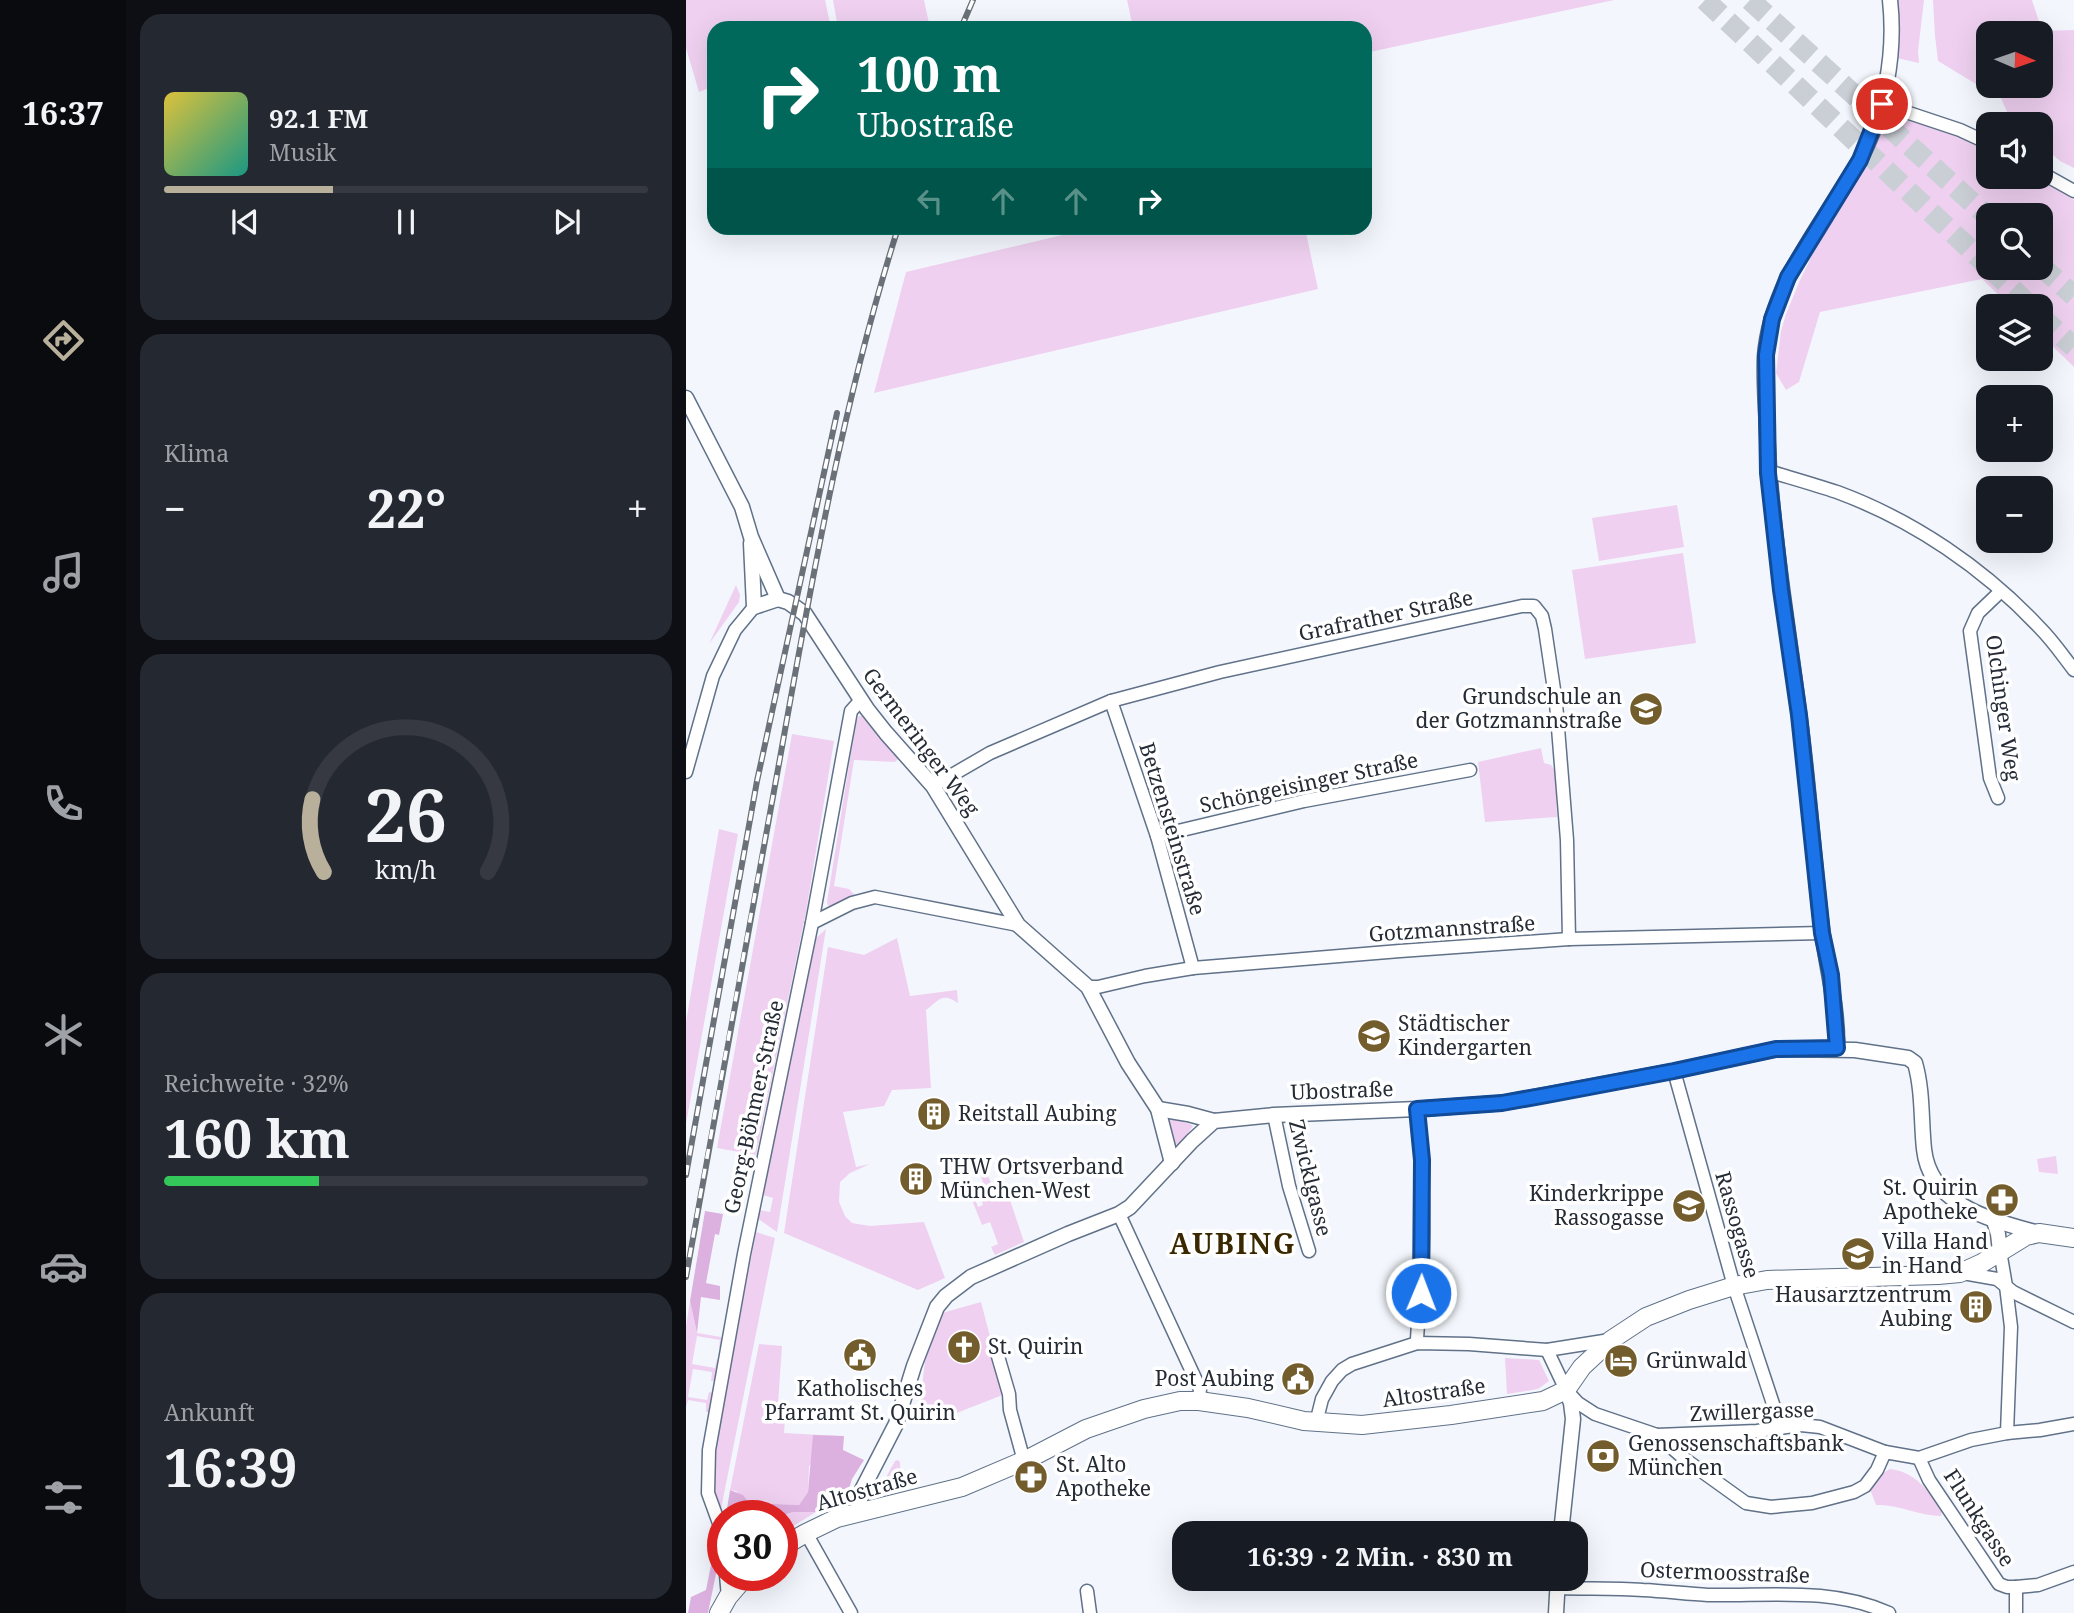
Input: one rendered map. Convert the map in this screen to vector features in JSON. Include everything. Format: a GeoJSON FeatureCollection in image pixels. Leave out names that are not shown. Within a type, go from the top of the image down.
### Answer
{"type":"FeatureCollection","features":[{"type":"Feature","properties":{"kind":"main road"},"geometry":{"type":"LineString","coordinates":[[1566,1390],[1583,1367],[1611,1340],[1646,1317],[1734,1286],[1768,1280],[1960,1273],[2026,1236],[2039,1233],[2074,1238]]}},
{"type":"Feature","properties":{"kind":"main road","name":"Altostraße"},"geometry":{"type":"LineString","coordinates":[[798,1538],[837,1518],[962,1487],[1024,1461],[1086,1429],[1121,1416],[1180,1401],[1248,1408],[1316,1423],[1362,1425],[1543,1401],[1566,1390]]}},
{"type":"Feature","properties":{"kind":"main road"},"geometry":{"type":"LineString","coordinates":[[723,1605],[734,1591]]}},
{"type":"Feature","properties":{"kind":"street"},"geometry":{"type":"LineString","coordinates":[[1837,1048],[1831,975],[1822,933],[1799,715],[1768,473],[1766,355],[1772,319],[1788,277],[1860,160],[1882,104],[1888,69],[1890,0]]}},
{"type":"Feature","properties":{"kind":"street"},"geometry":{"type":"LineString","coordinates":[[1882,104],[1976,137]]}},
{"type":"Feature","properties":{"kind":"street"},"geometry":{"type":"LineString","coordinates":[[2053,179],[2074,191]]}},
{"type":"Feature","properties":{"kind":"street"},"geometry":{"type":"LineString","coordinates":[[686,398],[742,507],[751,537],[778,599],[754,607],[735,630],[713,676],[686,772]]}},
{"type":"Feature","properties":{"kind":"street"},"geometry":{"type":"LineString","coordinates":[[1768,473],[1837,492],[1922,532],[1970,565],[2001,591],[2041,628],[2074,670]]}},
{"type":"Feature","properties":{"kind":"street"},"geometry":{"type":"LineString","coordinates":[[751,537],[754,607]]}},
{"type":"Feature","properties":{"kind":"street","name":"Olchinger Weg"},"geometry":{"type":"LineString","coordinates":[[1998,798],[1990,778],[1970,631],[1978,613],[2001,591]]}},
{"type":"Feature","properties":{"kind":"street","name":"Germeringer Weg"},"geometry":{"type":"LineString","coordinates":[[778,599],[806,614],[861,700],[933,786],[1018,925],[1088,987],[1128,1063],[1158,1109],[1172,1163]]}},
{"type":"Feature","properties":{"kind":"street","name":"Grafrather Straße"},"geometry":{"type":"LineString","coordinates":[[933,786],[990,753],[1111,701],[1220,672],[1522,606],[1534,607],[1542,616],[1556,703],[1567,840],[1569,939]]}},
{"type":"Feature","properties":{"kind":"street","name":"Georg-Böhmer-Straße"},"geometry":{"type":"LineString","coordinates":[[711,1500],[708,1493],[709,1450],[746,1243],[812,923],[851,711],[861,700]]}},
{"type":"Feature","properties":{"kind":"street","name":"Betzensteinstraße"},"geometry":{"type":"LineString","coordinates":[[1111,701],[1157,836],[1193,968]]}},
{"type":"Feature","properties":{"kind":"street","name":"Schöngeisinger Straße"},"geometry":{"type":"LineString","coordinates":[[1157,836],[1304,801],[1471,770]]}},
{"type":"Feature","properties":{"kind":"street"},"geometry":{"type":"LineString","coordinates":[[812,923],[852,903],[875,897],[1018,925]]}},
{"type":"Feature","properties":{"kind":"street","name":"Gotzmannstraße"},"geometry":{"type":"LineString","coordinates":[[1088,987],[1098,988],[1193,968],[1569,939],[1822,933]]}},
{"type":"Feature","properties":{"kind":"street","name":"Ubostraße"},"geometry":{"type":"LineString","coordinates":[[1214,1121],[1274,1115],[1502,1103],[1776,1049],[1837,1048],[1908,1058],[1915,1063],[1924,1154],[1936,1183],[1948,1197],[1994,1220],[2039,1233]]}},
{"type":"Feature","properties":{"kind":"street","name":"Rassogasse"},"geometry":{"type":"LineString","coordinates":[[1674,1071],[1734,1286],[1781,1428]]}},
{"type":"Feature","properties":{"kind":"street"},"geometry":{"type":"LineString","coordinates":[[861,1511],[862,1490],[900,1414],[914,1366],[937,1307],[946,1296],[971,1277],[1130,1207],[1214,1121],[1158,1109]]}},
{"type":"Feature","properties":{"kind":"street"},"geometry":{"type":"LineString","coordinates":[[1417,1109],[1422,1160],[1423,1215],[1417,1343]]}},
{"type":"Feature","properties":{"kind":"street","name":"Zwicklgasse"},"geometry":{"type":"LineString","coordinates":[[1274,1115],[1289,1186],[1309,1251]]}},
{"type":"Feature","properties":{"kind":"street"},"geometry":{"type":"LineString","coordinates":[[1119,1214],[1200,1389],[1199,1401]]}},
{"type":"Feature","properties":{"kind":"street"},"geometry":{"type":"LineString","coordinates":[[1994,1220],[2007,1286],[2011,1326],[2007,1433]]}},
{"type":"Feature","properties":{"kind":"street"},"geometry":{"type":"LineString","coordinates":[[1960,1273],[1990,1277],[2013,1292],[2074,1322]]}},
{"type":"Feature","properties":{"kind":"street"},"geometry":{"type":"LineString","coordinates":[[1316,1423],[1322,1399],[1342,1370],[1352,1364],[1417,1343],[1547,1350],[1611,1340]]}},
{"type":"Feature","properties":{"kind":"street"},"geometry":{"type":"LineString","coordinates":[[995,1346],[1024,1461]]}},
{"type":"Feature","properties":{"kind":"street"},"geometry":{"type":"LineString","coordinates":[[1547,1350],[1571,1403],[1573,1419],[1563,1521]]}},
{"type":"Feature","properties":{"kind":"street"},"geometry":{"type":"LineString","coordinates":[[1566,1390],[1578,1403],[1595,1413],[1657,1435],[1730,1494],[1746,1503],[1771,1507],[1812,1503],[1854,1492],[1865,1486],[1877,1470],[1885,1452]]}},
{"type":"Feature","properties":{"kind":"street"},"geometry":{"type":"LineString","coordinates":[[1919,1458],[1972,1440],[2074,1424]]}},
{"type":"Feature","properties":{"kind":"street","name":"Zwillergasse"},"geometry":{"type":"LineString","coordinates":[[1657,1435],[1801,1425],[1820,1427],[1885,1452],[1919,1458]]}},
{"type":"Feature","properties":{"kind":"street","name":"Flunkgasse"},"geometry":{"type":"LineString","coordinates":[[1919,1458],[1929,1480],[1999,1584],[2007,1587],[2038,1586],[2074,1572]]}},
{"type":"Feature","properties":{"kind":"street"},"geometry":{"type":"LineString","coordinates":[[806,1533],[851,1613]]}},
{"type":"Feature","properties":{"kind":"street","name":"Ostermoosstraße"},"geometry":{"type":"LineString","coordinates":[[1588,1586],[1706,1595],[1802,1594],[1839,1598],[1874,1606],[1889,1613]]}},
{"type":"Feature","properties":{"kind":"street","name":"Flunkgasse"},"geometry":{"type":"LineString","coordinates":[[2016,1587],[2016,1613]]}},
{"type":"Feature","properties":{"kind":"street"},"geometry":{"type":"LineString","coordinates":[[1087,1591],[1090,1613]]}},
{"type":"Feature","properties":{"kind":"street"},"geometry":{"type":"LineString","coordinates":[[1556,1613],[1557,1591]]}},
{"type":"Feature","properties":{"kind":"shaded area"},"geometry":{"type":"Polygon","coordinates":[[[686,0],[825,0],[830,21],[707,21],[707,89],[699,92],[686,48],[686,0]]]}},
{"type":"Feature","properties":{"kind":"shaded area"},"geometry":{"type":"Polygon","coordinates":[[[833,0],[924,0],[928,21],[837,21],[833,0]]]}},
{"type":"Feature","properties":{"kind":"shaded area"},"geometry":{"type":"Polygon","coordinates":[[[1127,0],[1614,0],[1372,52],[1372,21],[1132,21],[1127,0]]]}},
{"type":"Feature","properties":{"kind":"shaded area"},"geometry":{"type":"Polygon","coordinates":[[[1898,0],[1924,0],[1919,63],[1897,58],[1898,0]]]}},
{"type":"Feature","properties":{"kind":"shaded area"},"geometry":{"type":"Polygon","coordinates":[[[1933,0],[2032,0],[2039,21],[1976,21],[1976,84],[1938,61],[1933,0]]]}},
{"type":"Feature","properties":{"kind":"shaded area"},"geometry":{"type":"Polygon","coordinates":[[[2074,30],[2074,168],[2053,155],[2053,112],[2007,112],[2001,98],[2053,98],[2053,31],[2074,30]]]}},
{"type":"Feature","properties":{"kind":"shaded area"},"geometry":{"type":"Polygon","coordinates":[[[1896,120],[1920,123],[1976,144],[1976,189],[2053,188],[2074,200],[2074,367],[2053,347],[2053,294],[1998,294],[1983,280],[2053,280],[2053,203],[1976,203],[1977,280],[1820,312],[1799,382],[1786,390],[1776,373],[1786,314],[1824,231],[1876,144],[1885,122],[1896,120]]]}},
{"type":"Feature","properties":{"kind":"shaded area"},"geometry":{"type":"Polygon","coordinates":[[[1062,235],[1306,235],[1318,289],[874,393],[906,272],[1062,235]]]}},
{"type":"Feature","properties":{"kind":"shaded area"},"geometry":{"type":"Polygon","coordinates":[[[1677,505],[1684,547],[1599,561],[1592,518],[1677,505]]]}},
{"type":"Feature","properties":{"kind":"shaded area"},"geometry":{"type":"Polygon","coordinates":[[[1683,553],[1696,643],[1585,659],[1572,570],[1683,553]]]}},
{"type":"Feature","properties":{"kind":"shaded area"},"geometry":{"type":"Polygon","coordinates":[[[736,585],[740,595],[739,602],[709,644],[736,585]]]}},
{"type":"Feature","properties":{"kind":"shaded area"},"geometry":{"type":"Polygon","coordinates":[[[859,716],[864,716],[899,758],[895,762],[854,760],[834,886],[849,889],[855,895],[829,908],[827,902],[859,716]]]}},
{"type":"Feature","properties":{"kind":"shaded area"},"geometry":{"type":"Polygon","coordinates":[[[792,734],[834,741],[806,912],[756,1155],[717,1148],[792,734]]]}},
{"type":"Feature","properties":{"kind":"shaded area"},"geometry":{"type":"Polygon","coordinates":[[[1541,748],[1544,763],[1551,765],[1555,771],[1557,817],[1485,822],[1478,762],[1541,748]]]}},
{"type":"Feature","properties":{"kind":"shaded area"},"geometry":{"type":"Polygon","coordinates":[[[719,829],[738,834],[686,1124],[686,1022],[719,829]]]}},
{"type":"Feature","properties":{"kind":"shaded area"},"geometry":{"type":"Polygon","coordinates":[[[826,929],[777,1232],[757,1218],[759,1210],[770,1212],[773,1198],[763,1195],[814,940],[826,929]]]}},
{"type":"Feature","properties":{"kind":"shaded area"},"geometry":{"type":"Polygon","coordinates":[[[897,938],[910,996],[957,990],[958,1003],[944,998],[926,1010],[931,1088],[892,1090],[884,1106],[843,1112],[856,1167],[870,1164],[850,1173],[840,1182],[839,1202],[845,1216],[852,1223],[870,1226],[924,1222],[945,1278],[918,1290],[784,1233],[828,947],[864,955],[897,938]]]}},
{"type":"Feature","properties":{"kind":"shaded area"},"geometry":{"type":"Polygon","coordinates":[[[1172,1118],[1193,1126],[1180,1144],[1175,1145],[1171,1141],[1166,1124],[1172,1118]]]}},
{"type":"Feature","properties":{"kind":"shaded area"},"geometry":{"type":"Polygon","coordinates":[[[2056,1156],[2058,1174],[2039,1172],[2037,1159],[2056,1156]]]}},
{"type":"Feature","properties":{"kind":"shaded area"},"geometry":{"type":"Polygon","coordinates":[[[985,1169],[992,1185],[1004,1182],[1024,1242],[995,1255],[991,1247],[998,1244],[990,1222],[982,1225],[972,1200],[975,1199],[978,1207],[983,1205],[980,1197],[987,1194],[979,1171],[985,1169]]]}},
{"type":"Feature","properties":{"kind":"shaded area"},"geometry":{"type":"Polygon","coordinates":[[[705,1211],[723,1214],[719,1235],[715,1234],[706,1283],[720,1286],[720,1300],[701,1297],[697,1333],[690,1301],[705,1211]]]}},
{"type":"Feature","properties":{"kind":"shaded area"},"geometry":{"type":"Polygon","coordinates":[[[756,1232],[775,1238],[723,1500],[715,1500],[713,1496],[713,1460],[756,1232]]]}},
{"type":"Feature","properties":{"kind":"shaded area"},"geometry":{"type":"Polygon","coordinates":[[[690,1301],[697,1333],[721,1337],[723,1340],[719,1348],[720,1340],[697,1336],[692,1364],[715,1368],[717,1359],[719,1361],[715,1381],[711,1381],[712,1372],[693,1369],[688,1397],[707,1400],[709,1392],[713,1393],[710,1412],[706,1412],[706,1403],[688,1400],[686,1407],[686,1326],[690,1301]]]}},
{"type":"Feature","properties":{"kind":"shaded area"},"geometry":{"type":"Polygon","coordinates":[[[981,1302],[1005,1394],[949,1416],[919,1414],[925,1361],[942,1313],[981,1302]]]}},
{"type":"Feature","properties":{"kind":"shaded area"},"geometry":{"type":"Polygon","coordinates":[[[759,1344],[782,1346],[777,1418],[785,1419],[784,1433],[838,1436],[809,1466],[808,1492],[799,1505],[798,1500],[745,1500],[736,1491],[730,1490],[759,1344]]]}},
{"type":"Feature","properties":{"kind":"shaded area"},"geometry":{"type":"Polygon","coordinates":[[[1505,1358],[1539,1360],[1549,1381],[1538,1389],[1507,1394],[1505,1358]]]}},
{"type":"Feature","properties":{"kind":"shaded area"},"geometry":{"type":"Polygon","coordinates":[[[813,1435],[844,1436],[843,1450],[864,1460],[852,1479],[846,1499],[816,1512],[798,1512],[798,1505],[808,1492],[813,1435]]]}},
{"type":"Feature","properties":{"kind":"shaded area"},"geometry":{"type":"Polygon","coordinates":[[[898,1460],[901,1490],[883,1490],[884,1494],[879,1490],[898,1460]]]}},
{"type":"Feature","properties":{"kind":"shaded area"},"geometry":{"type":"Polygon","coordinates":[[[1890,1469],[1914,1478],[1932,1496],[1942,1511],[1941,1516],[1876,1505],[1870,1489],[1876,1477],[1890,1469]]]}},
{"type":"Feature","properties":{"kind":"shaded area"},"geometry":{"type":"Polygon","coordinates":[[[730,1490],[743,1495],[747,1500],[728,1500],[730,1490]]]}},
{"type":"Feature","properties":{"kind":"shaded area"},"geometry":{"type":"Polygon","coordinates":[[[798,1512],[816,1512],[798,1523],[798,1512]]]}},
{"type":"Feature","properties":{"kind":"shaded area"},"geometry":{"type":"Polygon","coordinates":[[[707,1585],[707,1591],[712,1591],[708,1613],[688,1613],[691,1597],[706,1590],[707,1585]]]}},
{"type":"Feature","properties":{"kind":"tunnel"},"geometry":{"type":"LineString","coordinates":[[1705,0],[1976,255]]}},
{"type":"Feature","properties":{"kind":"tunnel"},"geometry":{"type":"LineString","coordinates":[[1750,0],[1976,206]]}},
{"type":"Feature","properties":{"kind":"tunnel"},"geometry":{"type":"LineString","coordinates":[[2053,277],[2074,296]]}},
{"type":"Feature","properties":{"kind":"tunnel"},"geometry":{"type":"LineString","coordinates":[[2003,280],[2017,294]]}},
{"type":"Feature","properties":{"kind":"tunnel"},"geometry":{"type":"LineString","coordinates":[[2053,328],[2074,347]]}},
{"type":"Feature","properties":{"kind":"railway"},"geometry":{"type":"LineString","coordinates":[[964,21],[973,0]]}},
{"type":"Feature","properties":{"kind":"railway"},"geometry":{"type":"LineString","coordinates":[[686,1277],[830,491],[861,359],[896,235]]}},
{"type":"Feature","properties":{"kind":"railway"},"geometry":{"type":"LineString","coordinates":[[686,1175],[757,781],[837,413]]}},
{"type":"Feature","properties":{"kind":"place","name":"Grundschule an der Gotzmannstraße"},"geometry":{"type":"Point","coordinates":[1646,709]}},
{"type":"Feature","properties":{"kind":"place","name":"Städtischer Kindergarten"},"geometry":{"type":"Point","coordinates":[1374,1036]}},
{"type":"Feature","properties":{"kind":"place","name":"Reitstall Aubing"},"geometry":{"type":"Point","coordinates":[934,1114]}},
{"type":"Feature","properties":{"kind":"place","name":"THW Ortsverband München-West"},"geometry":{"type":"Point","coordinates":[916,1179]}},
{"type":"Feature","properties":{"kind":"place","name":"St. Quirin Apotheke"},"geometry":{"type":"Point","coordinates":[2002,1200]}},
{"type":"Feature","properties":{"kind":"place","name":"Kinderkrippe Rassogasse"},"geometry":{"type":"Point","coordinates":[1689,1206]}},
{"type":"Feature","properties":{"kind":"place","name":"Villa Hand in Hand"},"geometry":{"type":"Point","coordinates":[1858,1254]}},
{"type":"Feature","properties":{"kind":"place","name":"Hausarztzentrum Aubing"},"geometry":{"type":"Point","coordinates":[1976,1307]}},
{"type":"Feature","properties":{"kind":"place","name":"St. Quirin"},"geometry":{"type":"Point","coordinates":[964,1347]}},
{"type":"Feature","properties":{"kind":"place","name":"Katholisches Pfarramt St. Quirin"},"geometry":{"type":"Point","coordinates":[860,1355]}},
{"type":"Feature","properties":{"kind":"place","name":"Grünwald"},"geometry":{"type":"Point","coordinates":[1621,1361]}},
{"type":"Feature","properties":{"kind":"place","name":"Post Aubing"},"geometry":{"type":"Point","coordinates":[1298,1379]}},
{"type":"Feature","properties":{"kind":"place","name":"Genossenschaftsbank München"},"geometry":{"type":"Point","coordinates":[1603,1456]}},
{"type":"Feature","properties":{"kind":"place","name":"St. Alto Apotheke"},"geometry":{"type":"Point","coordinates":[1031,1477]}},
{"type":"Feature","properties":{"kind":"district","name":"AUBING"},"geometry":{"type":"Point","coordinates":[1233,1244]}},
{"type":"Feature","properties":{"kind":"route"},"geometry":{"type":"LineString","coordinates":[[1421,1293],[1422,1160],[1417,1109],[1502,1103],[1776,1049],[1837,1048],[1831,975],[1822,933],[1799,715],[1768,473],[1766,355],[1772,319],[1788,277],[1860,160],[1882,104]]}}]}
